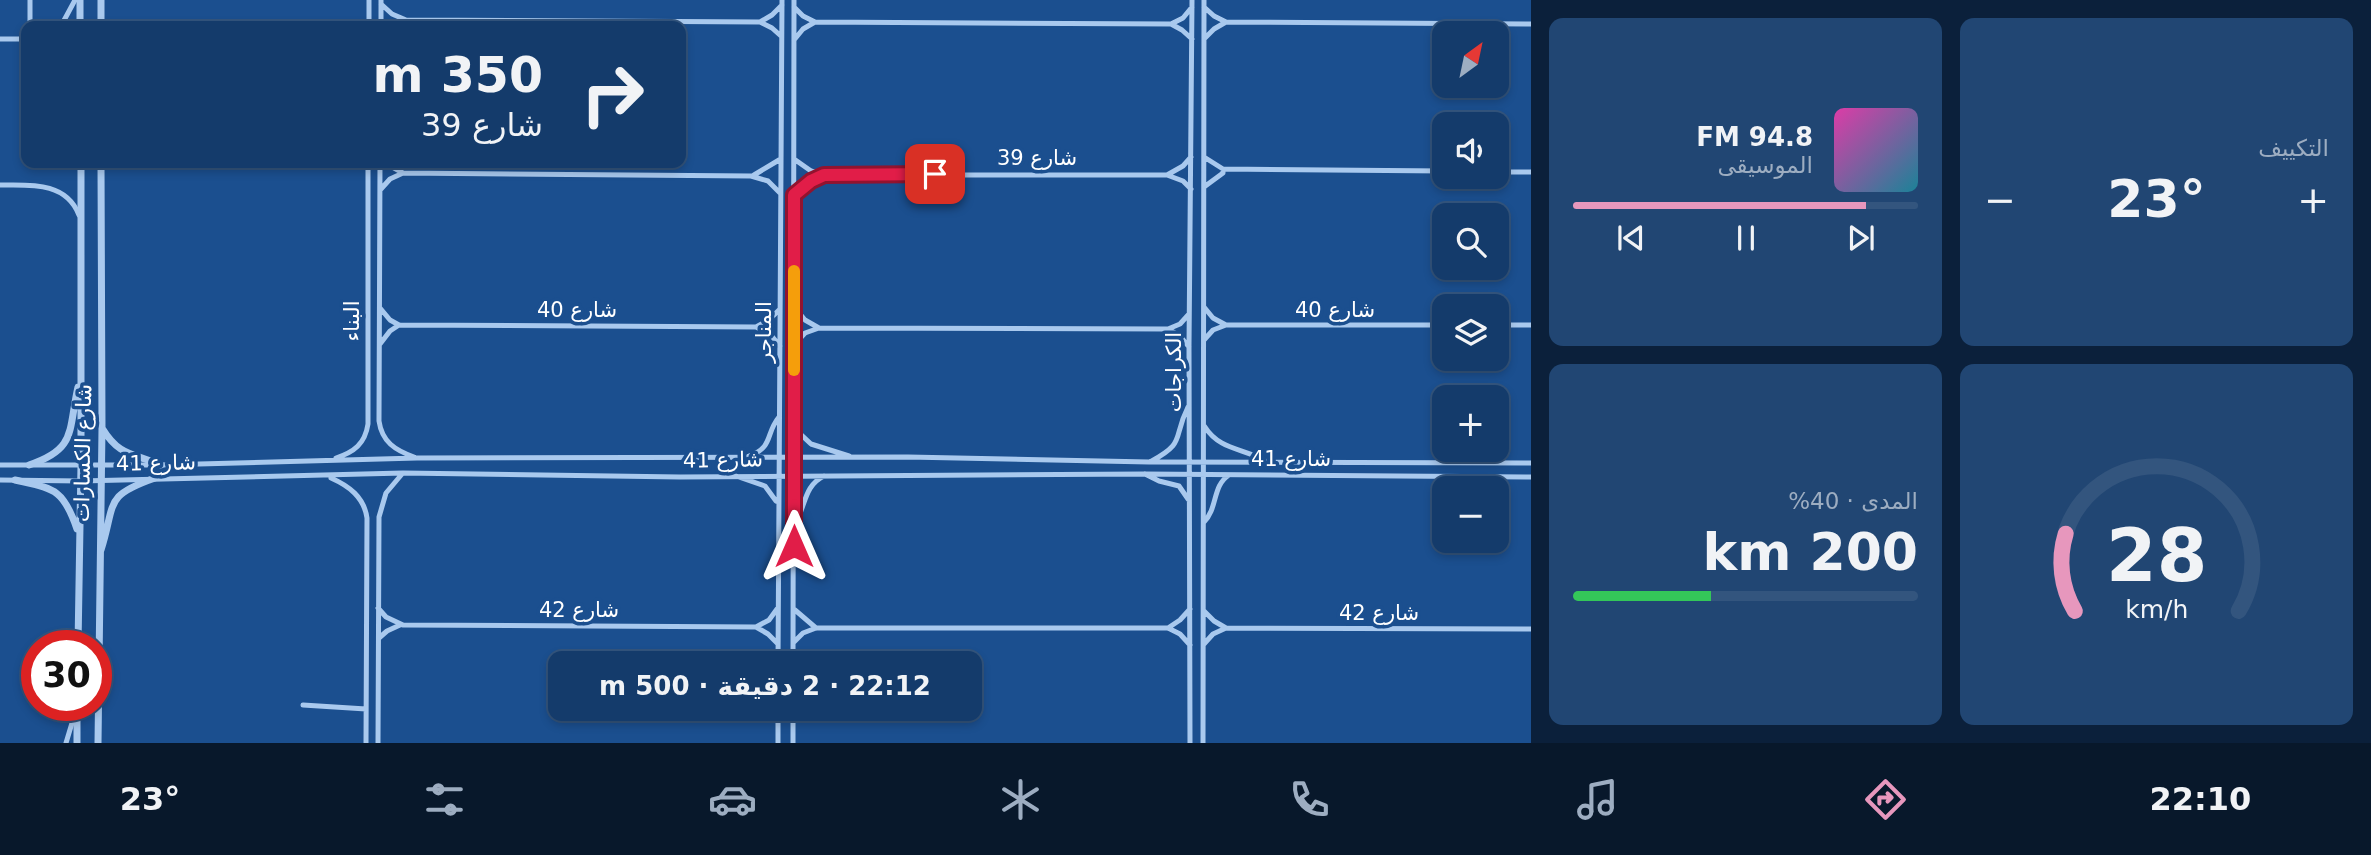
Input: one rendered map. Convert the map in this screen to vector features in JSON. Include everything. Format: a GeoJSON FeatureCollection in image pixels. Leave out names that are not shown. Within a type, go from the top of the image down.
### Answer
{"type":"FeatureCollection","features":[{"type":"Feature","properties":{"kind":"street"},"geometry":{"type":"LineString","coordinates":[[30,0],[30,21]]}},
{"type":"Feature","properties":{"kind":"street"},"geometry":{"type":"LineString","coordinates":[[64,21],[78,0]]}},
{"type":"Feature","properties":{"kind":"street"},"geometry":{"type":"LineString","coordinates":[[78,0],[80,21]]}},
{"type":"Feature","properties":{"kind":"street"},"geometry":{"type":"LineString","coordinates":[[101,0],[101,21]]}},
{"type":"Feature","properties":{"kind":"street"},"geometry":{"type":"LineString","coordinates":[[369,0],[369,21]]}},
{"type":"Feature","properties":{"kind":"street"},"geometry":{"type":"LineString","coordinates":[[381,2],[392,14],[405,20],[582,21]]}},
{"type":"Feature","properties":{"kind":"street"},"geometry":{"type":"LineString","coordinates":[[381,2],[381,21]]}},
{"type":"Feature","properties":{"kind":"street"},"geometry":{"type":"LineString","coordinates":[[760,22],[772,15],[782,2]]}},
{"type":"Feature","properties":{"kind":"street","name":"المناجر"},"geometry":{"type":"LineString","coordinates":[[778,651],[782,2]]}},
{"type":"Feature","properties":{"kind":"street"},"geometry":{"type":"LineString","coordinates":[[794,4],[803,16],[816,22],[1171,24],[1183,18],[1192,4]]}},
{"type":"Feature","properties":{"kind":"street","name":"المناجر"},"geometry":{"type":"LineString","coordinates":[[793,651],[794,4]]}},
{"type":"Feature","properties":{"kind":"street","name":"الكراجات"},"geometry":{"type":"LineString","coordinates":[[1190,743],[1189,314],[1192,4]]}},
{"type":"Feature","properties":{"kind":"street"},"geometry":{"type":"LineString","coordinates":[[1204,4],[1214,16],[1226,22],[1531,24]]}},
{"type":"Feature","properties":{"kind":"street","name":"الكراجات"},"geometry":{"type":"LineString","coordinates":[[1203,743],[1204,4]]}},
{"type":"Feature","properties":{"kind":"street"},"geometry":{"type":"LineString","coordinates":[[686,22],[760,22],[781,37]]}},
{"type":"Feature","properties":{"kind":"street"},"geometry":{"type":"LineString","coordinates":[[794,40],[803,29],[816,22]]}},
{"type":"Feature","properties":{"kind":"street"},"geometry":{"type":"LineString","coordinates":[[1204,39],[1226,22]]}},
{"type":"Feature","properties":{"kind":"street"},"geometry":{"type":"LineString","coordinates":[[1171,24],[1192,39]]}},
{"type":"Feature","properties":{"kind":"street"},"geometry":{"type":"LineString","coordinates":[[0,39],[21,39]]}},
{"type":"Feature","properties":{"kind":"street"},"geometry":{"type":"LineString","coordinates":[[1167,175],[1183,166],[1191,157]]}},
{"type":"Feature","properties":{"kind":"street"},"geometry":{"type":"LineString","coordinates":[[1204,157],[1223,169],[1432,172]]}},
{"type":"Feature","properties":{"kind":"street","name":"شارع 39"},"geometry":{"type":"LineString","coordinates":[[794,159],[811,171],[824,175],[1167,175],[1191,188]]}},
{"type":"Feature","properties":{"kind":"street"},"geometry":{"type":"LineString","coordinates":[[751,176],[780,160]]}},
{"type":"Feature","properties":{"kind":"street","name":"شارع الكسارات"},"geometry":{"type":"LineString","coordinates":[[78,630],[81,168]]}},
{"type":"Feature","properties":{"kind":"street","name":"شارع الكسارات"},"geometry":{"type":"LineString","coordinates":[[98,743],[102,428],[101,168]]}},
{"type":"Feature","properties":{"kind":"street","name":"البناء"},"geometry":{"type":"LineString","coordinates":[[332,460],[356,449],[363,440],[368,424],[368,168]]}},
{"type":"Feature","properties":{"kind":"street","name":"البناء"},"geometry":{"type":"LineString","coordinates":[[382,168],[380,190],[379,421],[381,432],[395,449],[417,458]]}},
{"type":"Feature","properties":{"kind":"street"},"geometry":{"type":"LineString","coordinates":[[393,168],[403,173]]}},
{"type":"Feature","properties":{"kind":"street"},"geometry":{"type":"LineString","coordinates":[[1204,187],[1223,173],[1223,169]]}},
{"type":"Feature","properties":{"kind":"street"},"geometry":{"type":"LineString","coordinates":[[1509,172],[1531,172]]}},
{"type":"Feature","properties":{"kind":"street"},"geometry":{"type":"LineString","coordinates":[[380,190],[390,179],[403,173],[751,176],[768,181],[780,193]]}},
{"type":"Feature","properties":{"kind":"street"},"geometry":{"type":"LineString","coordinates":[[794,195],[811,181],[824,175]]}},
{"type":"Feature","properties":{"kind":"street"},"geometry":{"type":"LineString","coordinates":[[0,185],[39,185],[51,188],[70,201],[81,220]]}},
{"type":"Feature","properties":{"kind":"street"},"geometry":{"type":"LineString","coordinates":[[794,307],[804,320],[819,328]]}},
{"type":"Feature","properties":{"kind":"street"},"geometry":{"type":"LineString","coordinates":[[1204,307],[1213,318],[1226,325]]}},
{"type":"Feature","properties":{"kind":"street"},"geometry":{"type":"LineString","coordinates":[[380,308],[386,317],[399,325],[390,331],[380,344]]}},
{"type":"Feature","properties":{"kind":"street"},"geometry":{"type":"LineString","coordinates":[[755,327],[769,320],[780,309]]}},
{"type":"Feature","properties":{"kind":"street"},"geometry":{"type":"LineString","coordinates":[[794,345],[805,334],[819,328],[1168,329],[1180,324],[1189,314]]}},
{"type":"Feature","properties":{"kind":"street","name":"شارع 40"},"geometry":{"type":"LineString","coordinates":[[399,325],[755,327]]}},
{"type":"Feature","properties":{"kind":"street"},"geometry":{"type":"LineString","coordinates":[[1204,340],[1213,330],[1226,325]]}},
{"type":"Feature","properties":{"kind":"street","name":"شارع 40"},"geometry":{"type":"LineString","coordinates":[[1226,325],[1432,325]]}},
{"type":"Feature","properties":{"kind":"street"},"geometry":{"type":"LineString","coordinates":[[1509,325],[1531,325]]}},
{"type":"Feature","properties":{"kind":"street"},"geometry":{"type":"LineString","coordinates":[[755,327],[770,334],[780,346]]}},
{"type":"Feature","properties":{"kind":"street"},"geometry":{"type":"LineString","coordinates":[[1168,329],[1180,336],[1189,347]]}},
{"type":"Feature","properties":{"kind":"street"},"geometry":{"type":"LineString","coordinates":[[29,465],[48,458],[64,445],[69,436],[81,373]]}},
{"type":"Feature","properties":{"kind":"street"},"geometry":{"type":"LineString","coordinates":[[1149,462],[1169,451],[1176,443],[1190,405]]}},
{"type":"Feature","properties":{"kind":"street"},"geometry":{"type":"LineString","coordinates":[[744,458],[764,449],[779,417]]}},
{"type":"Feature","properties":{"kind":"street"},"geometry":{"type":"LineString","coordinates":[[1204,426],[1222,445],[1254,455],[1267,463]]}},
{"type":"Feature","properties":{"kind":"street"},"geometry":{"type":"LineString","coordinates":[[102,428],[111,443],[122,451],[161,465]]}},
{"type":"Feature","properties":{"kind":"street"},"geometry":{"type":"LineString","coordinates":[[794,428],[811,444],[851,458]]}},
{"type":"Feature","properties":{"kind":"street","name":"شارع 41"},"geometry":{"type":"LineString","coordinates":[[0,465],[161,465],[417,458],[1531,463]]}},
{"type":"Feature","properties":{"kind":"street"},"geometry":{"type":"LineString","coordinates":[[378,743],[379,511],[386,493],[403,473]]}},
{"type":"Feature","properties":{"kind":"street","name":"شارع 41"},"geometry":{"type":"LineString","coordinates":[[0,480],[81,481],[403,473],[1531,477]]}},
{"type":"Feature","properties":{"kind":"street"},"geometry":{"type":"LineString","coordinates":[[1145,474],[1179,486],[1189,501]]}},
{"type":"Feature","properties":{"kind":"street"},"geometry":{"type":"LineString","coordinates":[[1204,522],[1213,509],[1219,484],[1230,474]]}},
{"type":"Feature","properties":{"kind":"street"},"geometry":{"type":"LineString","coordinates":[[733,475],[765,486],[778,504]]}},
{"type":"Feature","properties":{"kind":"street","name":"المناجر"},"geometry":{"type":"LineString","coordinates":[[794,525],[809,489],[825,475]]}},
{"type":"Feature","properties":{"kind":"street"},"geometry":{"type":"LineString","coordinates":[[328,476],[352,490],[366,510],[366,743]]}},
{"type":"Feature","properties":{"kind":"street"},"geometry":{"type":"LineString","coordinates":[[99,557],[116,499],[127,489],[155,478]]}},
{"type":"Feature","properties":{"kind":"street"},"geometry":{"type":"LineString","coordinates":[[15,480],[44,487],[61,495],[71,509],[79,534]]}},
{"type":"Feature","properties":{"kind":"street"},"geometry":{"type":"LineString","coordinates":[[378,608],[386,617],[403,625]]}},
{"type":"Feature","properties":{"kind":"street"},"geometry":{"type":"LineString","coordinates":[[756,627],[769,620],[778,608]]}},
{"type":"Feature","properties":{"kind":"street"},"geometry":{"type":"LineString","coordinates":[[794,609],[816,628]]}},
{"type":"Feature","properties":{"kind":"street"},"geometry":{"type":"LineString","coordinates":[[1168,628],[1180,620],[1189,609]]}},
{"type":"Feature","properties":{"kind":"street"},"geometry":{"type":"LineString","coordinates":[[1203,610],[1226,628]]}},
{"type":"Feature","properties":{"kind":"street","name":"شارع 42"},"geometry":{"type":"LineString","coordinates":[[378,639],[387,631],[403,625],[756,627]]}},
{"type":"Feature","properties":{"kind":"street"},"geometry":{"type":"LineString","coordinates":[[756,627],[778,644]]}},
{"type":"Feature","properties":{"kind":"street"},"geometry":{"type":"LineString","coordinates":[[793,643],[803,633],[816,628],[1168,628],[1180,634],[1190,645]]}},
{"type":"Feature","properties":{"kind":"street"},"geometry":{"type":"LineString","coordinates":[[1203,646],[1213,634],[1226,628]]}},
{"type":"Feature","properties":{"kind":"street","name":"شارع 42"},"geometry":{"type":"LineString","coordinates":[[1226,628],[1531,629]]}},
{"type":"Feature","properties":{"kind":"street"},"geometry":{"type":"LineString","coordinates":[[303,705],[366,709]]}},
{"type":"Feature","properties":{"kind":"street"},"geometry":{"type":"LineString","coordinates":[[65,743],[72,721]]}},
{"type":"Feature","properties":{"kind":"street"},"geometry":{"type":"LineString","coordinates":[[77,721],[77,743]]}},
{"type":"Feature","properties":{"kind":"street"},"geometry":{"type":"LineString","coordinates":[[778,721],[778,743]]}},
{"type":"Feature","properties":{"kind":"street"},"geometry":{"type":"LineString","coordinates":[[793,721],[793,743]]}},
{"type":"Feature","properties":{"kind":"slow traffic"},"geometry":{"type":"LineString","coordinates":[[794,271],[794,370]]}},
{"type":"Feature","properties":{"kind":"route"},"geometry":{"type":"LineString","coordinates":[[794,546],[794,195],[804,185],[824,175],[935,174]]}}]}
